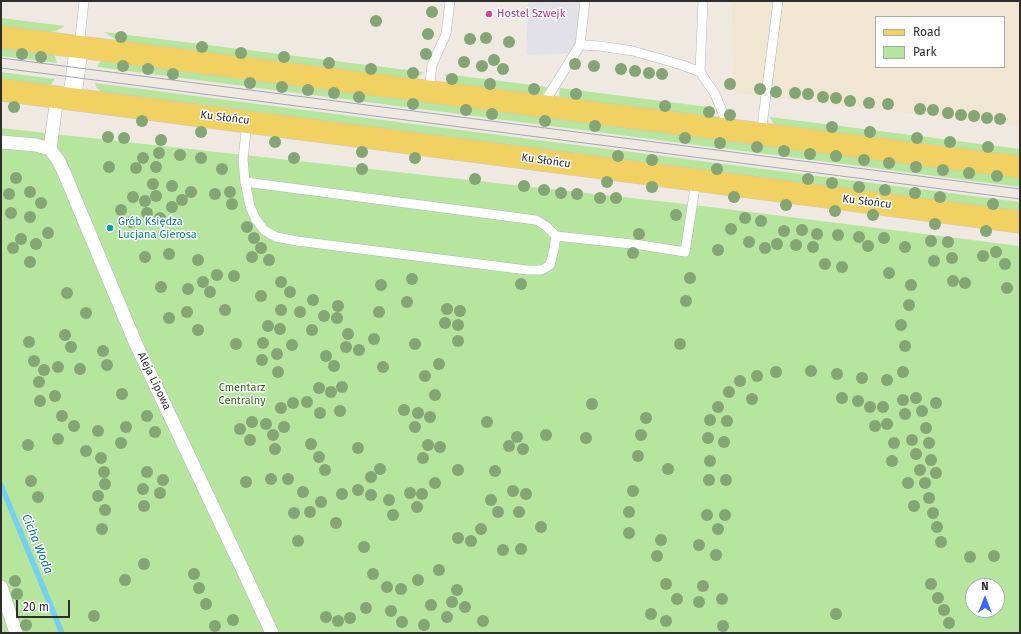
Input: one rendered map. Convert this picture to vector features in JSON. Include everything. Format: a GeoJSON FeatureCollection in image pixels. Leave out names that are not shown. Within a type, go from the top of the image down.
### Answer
{"type":"FeatureCollection","features":[{"type":"Feature","properties":{"kind":"main road"},"geometry":{"type":"LineString","coordinates":[[1,37],[1020,167]]}},
{"type":"Feature","properties":{"kind":"main road","name":"Ku Słońcu"},"geometry":{"type":"LineString","coordinates":[[1,90],[1020,222]]}},
{"type":"Feature","properties":{"kind":"street"},"geometry":{"type":"LineString","coordinates":[[1,142],[36,145],[50,149],[52,126],[64,98],[79,47]]}},
{"type":"Feature","properties":{"kind":"street","name":"Aleja Lipowa"},"geometry":{"type":"LineString","coordinates":[[50,149],[58,160],[69,183],[135,342],[272,633]]}},
{"type":"Feature","properties":{"kind":"street"},"geometry":{"type":"LineString","coordinates":[[1,587],[16,633]]}},
{"type":"Feature","properties":{"kind":"lane"},"geometry":{"type":"LineString","coordinates":[[79,47],[84,1]]}},
{"type":"Feature","properties":{"kind":"lane"},"geometry":{"type":"LineString","coordinates":[[429,91],[432,65],[446,34],[450,1]]}},
{"type":"Feature","properties":{"kind":"lane"},"geometry":{"type":"LineString","coordinates":[[538,105],[547,98],[580,45],[585,1]]}},
{"type":"Feature","properties":{"kind":"lane"},"geometry":{"type":"LineString","coordinates":[[700,72],[703,1]]}},
{"type":"Feature","properties":{"kind":"lane"},"geometry":{"type":"LineString","coordinates":[[761,134],[778,1]]}},
{"type":"Feature","properties":{"kind":"lane"},"geometry":{"type":"LineString","coordinates":[[580,45],[633,51],[682,65],[700,72],[715,94],[732,130]]}},
{"type":"Feature","properties":{"kind":"lane"},"geometry":{"type":"LineString","coordinates":[[247,121],[243,159],[245,182],[250,206],[254,218],[264,230],[276,237],[527,270],[542,270],[550,266],[556,236]]}},
{"type":"Feature","properties":{"kind":"lane"},"geometry":{"type":"LineString","coordinates":[[245,182],[536,220],[546,226],[556,236],[685,252],[696,181]]}},
{"type":"Feature","properties":{"kind":"shaded area"},"geometry":{"type":"Polygon","coordinates":[[[528,1],[579,1],[577,53],[526,55],[528,1]]]}},
{"type":"Feature","properties":{"kind":"shaded area"},"geometry":{"type":"Polygon","coordinates":[[[732,1],[1020,1],[1020,126],[733,93],[732,1]]]}},
{"type":"Feature","properties":{"kind":"green space"},"geometry":{"type":"Polygon","coordinates":[[[1,18],[65,26],[56,31],[43,33],[1,28],[1,18]]]}},
{"type":"Feature","properties":{"kind":"green space"},"geometry":{"type":"Polygon","coordinates":[[[104,32],[423,72],[415,80],[121,43],[104,32]]]}},
{"type":"Feature","properties":{"kind":"green space"},"geometry":{"type":"Polygon","coordinates":[[[1,45],[52,53],[55,56],[57,63],[1,56],[1,45]]]}},
{"type":"Feature","properties":{"kind":"green space"},"geometry":{"type":"Polygon","coordinates":[[[105,59],[1020,176],[1020,187],[97,67],[99,63],[105,59]]]}},
{"type":"Feature","properties":{"kind":"green space"},"geometry":{"type":"Polygon","coordinates":[[[1,72],[55,79],[50,86],[1,81],[1,72]]]}},
{"type":"Feature","properties":{"kind":"green space"},"geometry":{"type":"Polygon","coordinates":[[[445,74],[548,87],[543,94],[538,96],[451,86],[445,74]]]}},
{"type":"Feature","properties":{"kind":"green space"},"geometry":{"type":"Polygon","coordinates":[[[95,83],[1020,202],[1020,212],[102,93],[96,87],[95,83]]]}},
{"type":"Feature","properties":{"kind":"green space"},"geometry":{"type":"Polygon","coordinates":[[[560,88],[708,107],[713,116],[712,118],[561,100],[559,96],[560,88]]]}},
{"type":"Feature","properties":{"kind":"green space"},"geometry":{"type":"Polygon","coordinates":[[[770,117],[1020,149],[1020,159],[775,126],[770,117]]]}},
{"type":"Feature","properties":{"kind":"green space","name":"Cmentarz Centralny"},"geometry":{"type":"Polygon","coordinates":[[[1,128],[694,205],[1020,246],[1020,633],[1,633],[1,128]]]}},
{"type":"Feature","properties":{"kind":"waterway","name":"Cicha Woda"},"geometry":{"type":"LineString","coordinates":[[1,485],[62,633]]}},
{"type":"Feature","properties":{"kind":"tram line"},"geometry":{"type":"LineString","coordinates":[[1,58],[1020,189]]}},
{"type":"Feature","properties":{"kind":"tram line"},"geometry":{"type":"LineString","coordinates":[[1,68],[1020,199]]}},
{"type":"Feature","properties":{"kind":"place","name":"Hostel Szwejk"},"geometry":{"type":"Point","coordinates":[489,14]}},
{"type":"Feature","properties":{"kind":"place","name":"Grób Księdza Lucjana Gierosa"},"geometry":{"type":"Point","coordinates":[110,228]}}]}
